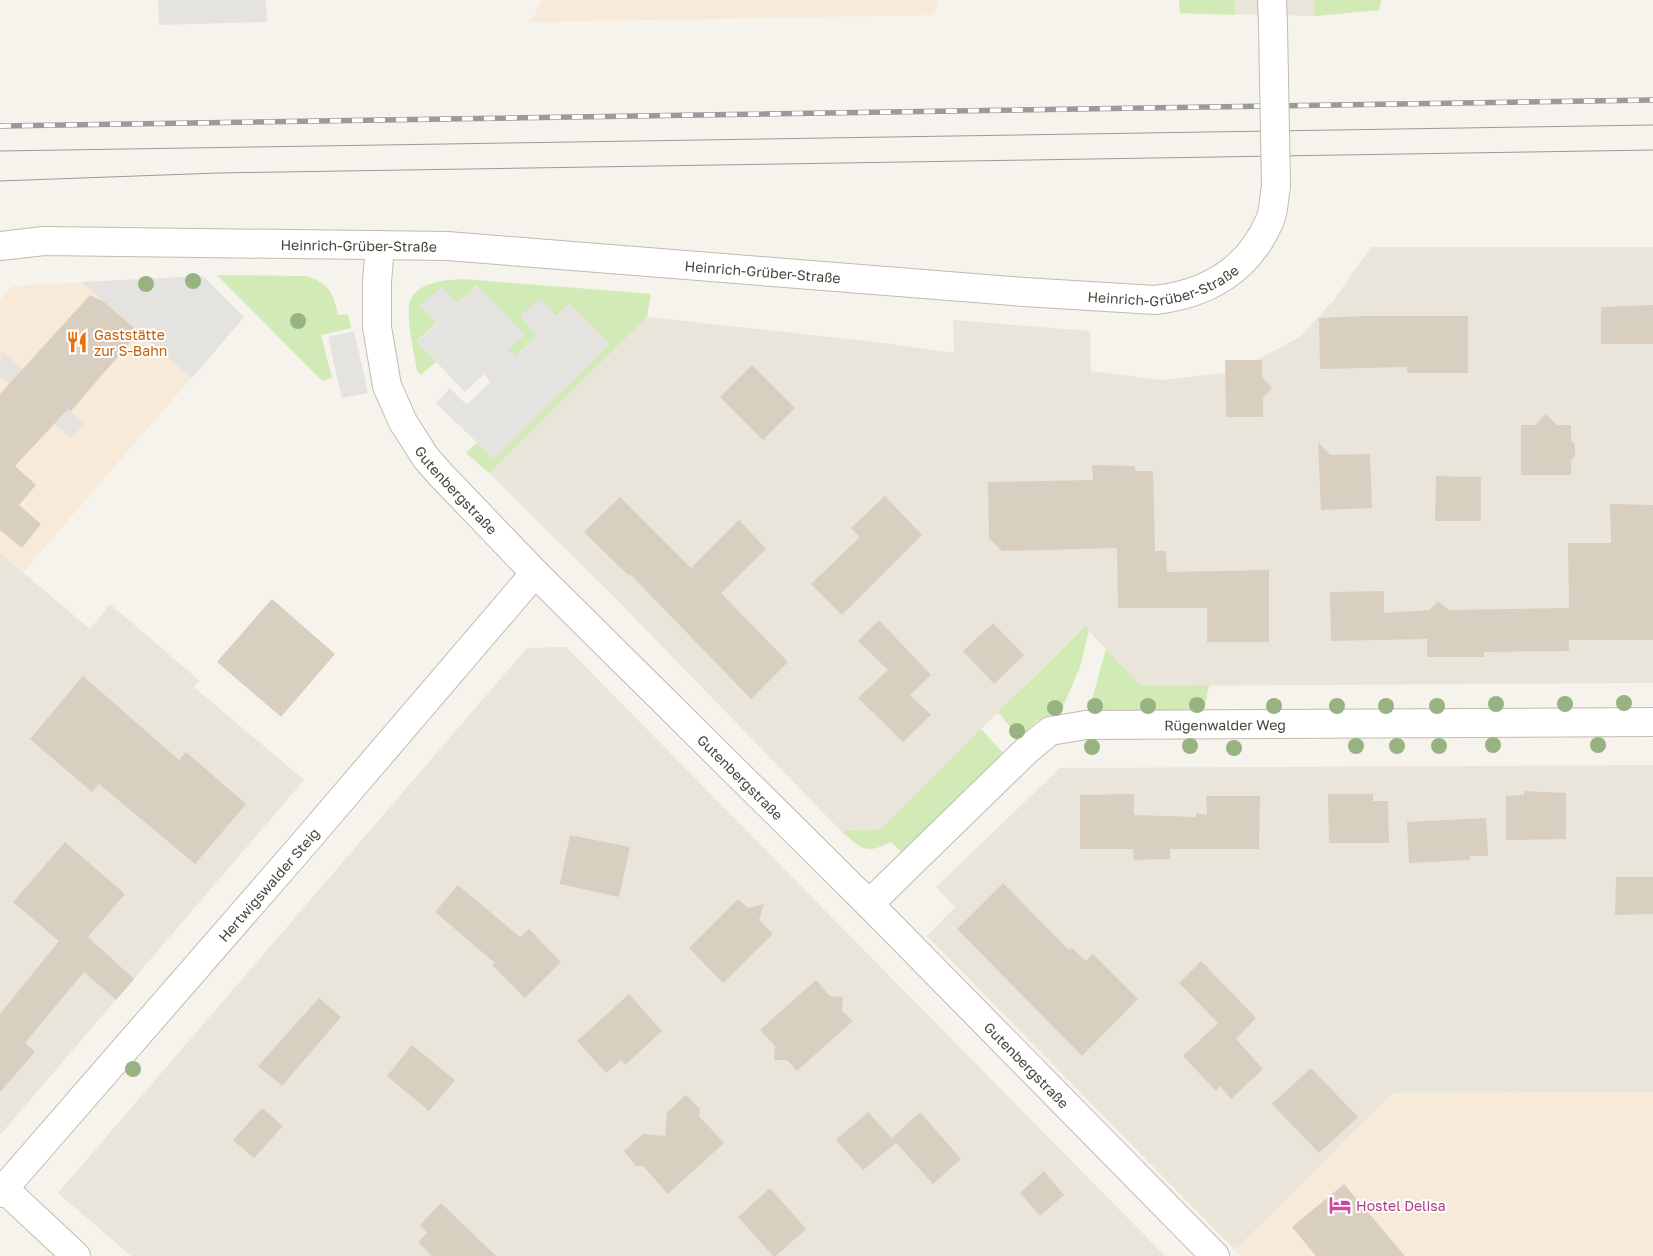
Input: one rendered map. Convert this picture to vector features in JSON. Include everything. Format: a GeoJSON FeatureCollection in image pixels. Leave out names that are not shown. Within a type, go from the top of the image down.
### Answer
{"type":"FeatureCollection","features":[{"type":"Feature","properties":{"kind":"street","name":"Heinrich-Grüber-Straße"},"geometry":{"type":"LineString","coordinates":[[0,246],[44,241],[447,246],[1024,292],[1155,300],[1171,298],[1196,292],[1238,268],[1253,251],[1271,219],[1276,186],[1273,13]]}},
{"type":"Feature","properties":{"kind":"street","name":"Gutenbergstraße"},"geometry":{"type":"LineString","coordinates":[[380,245],[377,282],[377,327],[387,386],[403,422],[426,458],[535,574],[869,904],[1215,1256]]}},
{"type":"Feature","properties":{"kind":"street","name":"Hertwigswalder Steig"},"geometry":{"type":"LineString","coordinates":[[1,1189],[310,836],[535,574]]}},
{"type":"Feature","properties":{"kind":"street","name":"Rügenwalder Weg"},"geometry":{"type":"LineString","coordinates":[[869,904],[1027,750],[1050,731],[1086,725],[1653,722]]}},
{"type":"Feature","properties":{"kind":"street"},"geometry":{"type":"LineString","coordinates":[[1,1189],[76,1256]]}},
{"type":"Feature","properties":{"kind":"shaded area"},"geometry":{"type":"Polygon","coordinates":[[[158,0],[266,0],[267,22],[159,25],[158,0]]]}},
{"type":"Feature","properties":{"kind":"shaded area"},"geometry":{"type":"Polygon","coordinates":[[[543,0],[939,0],[934,15],[530,22],[543,0]]]}},
{"type":"Feature","properties":{"kind":"shaded area"},"geometry":{"type":"Polygon","coordinates":[[[1179,0],[1381,0],[1379,10],[1315,16],[1180,13],[1179,0]]]}},
{"type":"Feature","properties":{"kind":"shaded area"},"geometry":{"type":"Polygon","coordinates":[[[1371,247],[1653,247],[1653,683],[1141,686],[1084,626],[881,829],[841,831],[622,605],[489,473],[647,317],[884,343],[954,353],[953,320],[1090,331],[1091,371],[1162,380],[1234,372],[1300,337],[1333,301],[1371,247]]]}},
{"type":"Feature","properties":{"kind":"shaded area"},"geometry":{"type":"Polygon","coordinates":[[[203,276],[244,317],[23,572],[0,553],[0,300],[12,286],[203,276]]]}},
{"type":"Feature","properties":{"kind":"shaded area"},"geometry":{"type":"Polygon","coordinates":[[[203,276],[244,317],[192,378],[81,282],[203,276]]]}},
{"type":"Feature","properties":{"kind":"shaded area"},"geometry":{"type":"Polygon","coordinates":[[[477,285],[525,335],[507,352],[518,355],[536,336],[520,316],[539,298],[557,317],[569,303],[610,344],[494,459],[436,403],[450,388],[467,405],[490,382],[484,374],[465,392],[417,342],[436,324],[420,306],[442,287],[458,303],[477,285]]]}},
{"type":"Feature","properties":{"kind":"shaded area"},"geometry":{"type":"Polygon","coordinates":[[[354,331],[368,393],[342,398],[328,337],[354,331]]]}},
{"type":"Feature","properties":{"kind":"shaded area"},"geometry":{"type":"Polygon","coordinates":[[[1,351],[85,424],[71,438],[0,376],[1,351]]]}},
{"type":"Feature","properties":{"kind":"shaded area"},"geometry":{"type":"Polygon","coordinates":[[[0,553],[90,629],[110,604],[200,681],[194,687],[304,780],[0,1135],[0,553]]]}},
{"type":"Feature","properties":{"kind":"shaded area"},"geometry":{"type":"Polygon","coordinates":[[[566,647],[1165,1256],[131,1256],[58,1193],[527,648],[566,647]]]}},
{"type":"Feature","properties":{"kind":"shaded area"},"geometry":{"type":"Polygon","coordinates":[[[1653,765],[1653,1092],[1393,1093],[1235,1250],[927,936],[955,907],[936,887],[1060,768],[1653,765]]]}},
{"type":"Feature","properties":{"kind":"shaded area"},"geometry":{"type":"Polygon","coordinates":[[[1653,1092],[1653,1256],[1241,1256],[1235,1250],[1393,1093],[1653,1092]]]}},
{"type":"Feature","properties":{"kind":"green space"},"geometry":{"type":"Polygon","coordinates":[[[1179,0],[1234,0],[1235,15],[1180,13],[1179,0]]]}},
{"type":"Feature","properties":{"kind":"green space"},"geometry":{"type":"Polygon","coordinates":[[[1314,0],[1381,0],[1379,10],[1315,16],[1314,0]]]}},
{"type":"Feature","properties":{"kind":"green space"},"geometry":{"type":"Polygon","coordinates":[[[217,275],[307,276],[326,286],[332,295],[338,315],[348,314],[351,328],[321,335],[332,378],[322,381],[217,275]]]}},
{"type":"Feature","properties":{"kind":"green space"},"geometry":{"type":"Polygon","coordinates":[[[463,279],[651,294],[647,317],[489,473],[466,453],[477,443],[494,458],[570,303],[517,355],[507,352],[477,285],[417,341],[436,362],[421,375],[417,371],[411,334],[409,305],[411,299],[415,293],[427,285],[463,279]]]}},
{"type":"Feature","properties":{"kind":"green space"},"geometry":{"type":"Polygon","coordinates":[[[1085,626],[1089,631],[1080,667],[1061,711],[1038,720],[1019,738],[998,712],[1085,626]]]}},
{"type":"Feature","properties":{"kind":"green space"},"geometry":{"type":"Polygon","coordinates":[[[1106,649],[1141,686],[1209,685],[1204,711],[1089,710],[1106,649]]]}},
{"type":"Feature","properties":{"kind":"green space"},"geometry":{"type":"Polygon","coordinates":[[[981,729],[1003,753],[902,853],[891,842],[875,848],[864,848],[841,831],[881,829],[981,729]]]}},
{"type":"Feature","properties":{"kind":"building"},"geometry":{"type":"Polygon","coordinates":[[[90,295],[104,302],[139,332],[71,411],[68,409],[15,466],[36,485],[19,505],[41,524],[22,548],[0,530],[0,394],[90,295]]]}},
{"type":"Feature","properties":{"kind":"building"},"geometry":{"type":"Polygon","coordinates":[[[1653,305],[1653,344],[1601,344],[1601,307],[1653,305]]]}},
{"type":"Feature","properties":{"kind":"building"},"geometry":{"type":"Polygon","coordinates":[[[1468,316],[1468,373],[1407,373],[1407,367],[1320,369],[1319,318],[1468,316]]]}},
{"type":"Feature","properties":{"kind":"building"},"geometry":{"type":"Polygon","coordinates":[[[1225,360],[1262,360],[1262,377],[1272,388],[1263,398],[1263,417],[1226,417],[1225,360]]]}},
{"type":"Feature","properties":{"kind":"building"},"geometry":{"type":"Polygon","coordinates":[[[752,365],[795,408],[763,440],[720,397],[752,365]]]}},
{"type":"Feature","properties":{"kind":"building"},"geometry":{"type":"Polygon","coordinates":[[[1546,414],[1557,425],[1571,425],[1571,440],[1575,444],[1575,456],[1571,460],[1571,475],[1521,475],[1521,425],[1535,425],[1546,414]]]}},
{"type":"Feature","properties":{"kind":"building"},"geometry":{"type":"Polygon","coordinates":[[[1318,442],[1330,455],[1370,454],[1372,508],[1321,510],[1318,442]]]}},
{"type":"Feature","properties":{"kind":"building"},"geometry":{"type":"Polygon","coordinates":[[[1092,465],[1135,466],[1135,471],[1153,471],[1155,551],[1166,551],[1167,572],[1269,570],[1269,642],[1207,642],[1207,608],[1118,608],[1117,548],[1002,551],[989,538],[988,482],[1093,480],[1092,465]]]}},
{"type":"Feature","properties":{"kind":"building"},"geometry":{"type":"Polygon","coordinates":[[[1436,476],[1481,477],[1481,521],[1435,521],[1436,476]]]}},
{"type":"Feature","properties":{"kind":"building"},"geometry":{"type":"Polygon","coordinates":[[[885,496],[922,535],[842,615],[811,584],[860,537],[851,528],[885,496]]]}},
{"type":"Feature","properties":{"kind":"building"},"geometry":{"type":"Polygon","coordinates":[[[620,497],[691,568],[739,520],[766,549],[721,593],[788,662],[751,699],[630,574],[628,575],[584,532],[620,497]]]}},
{"type":"Feature","properties":{"kind":"building"},"geometry":{"type":"Polygon","coordinates":[[[1610,504],[1653,505],[1653,640],[1569,640],[1569,651],[1484,652],[1484,657],[1427,657],[1427,639],[1331,641],[1330,592],[1384,591],[1384,613],[1429,610],[1438,601],[1449,610],[1569,608],[1568,543],[1611,543],[1610,504]]]}},
{"type":"Feature","properties":{"kind":"building"},"geometry":{"type":"Polygon","coordinates":[[[272,599],[335,654],[281,717],[217,662],[272,599]]]}},
{"type":"Feature","properties":{"kind":"building"},"geometry":{"type":"Polygon","coordinates":[[[879,620],[931,675],[910,695],[931,715],[903,742],[858,698],[888,670],[858,641],[879,620]]]}},
{"type":"Feature","properties":{"kind":"building"},"geometry":{"type":"Polygon","coordinates":[[[993,623],[1024,655],[994,684],[963,651],[993,623]]]}},
{"type":"Feature","properties":{"kind":"building"},"geometry":{"type":"Polygon","coordinates":[[[83,676],[179,760],[186,752],[246,804],[195,864],[99,784],[92,792],[30,739],[83,676]]]}},
{"type":"Feature","properties":{"kind":"building"},"geometry":{"type":"Polygon","coordinates":[[[1524,791],[1566,793],[1566,839],[1506,840],[1506,796],[1524,795],[1524,791]]]}},
{"type":"Feature","properties":{"kind":"building"},"geometry":{"type":"Polygon","coordinates":[[[1134,794],[1134,815],[1196,817],[1196,813],[1207,815],[1206,796],[1260,796],[1259,849],[1170,849],[1170,859],[1134,860],[1133,849],[1080,849],[1080,795],[1134,794]]]}},
{"type":"Feature","properties":{"kind":"building"},"geometry":{"type":"Polygon","coordinates":[[[1328,794],[1373,794],[1373,801],[1388,801],[1389,843],[1329,843],[1328,794]]]}},
{"type":"Feature","properties":{"kind":"building"},"geometry":{"type":"Polygon","coordinates":[[[1486,818],[1488,856],[1470,856],[1470,860],[1409,863],[1407,822],[1486,818]]]}},
{"type":"Feature","properties":{"kind":"building"},"geometry":{"type":"Polygon","coordinates":[[[570,835],[630,847],[619,897],[560,884],[570,835]]]}},
{"type":"Feature","properties":{"kind":"building"},"geometry":{"type":"Polygon","coordinates":[[[65,842],[125,894],[88,937],[134,979],[116,1000],[84,972],[25,1043],[35,1052],[0,1092],[0,1014],[59,941],[13,902],[65,842]]]}},
{"type":"Feature","properties":{"kind":"building"},"geometry":{"type":"Polygon","coordinates":[[[1616,877],[1653,877],[1653,914],[1615,915],[1616,877]]]}},
{"type":"Feature","properties":{"kind":"building"},"geometry":{"type":"Polygon","coordinates":[[[1003,883],[1069,950],[1072,948],[1086,961],[1093,954],[1138,999],[1082,1056],[957,929],[1003,883]]]}},
{"type":"Feature","properties":{"kind":"building"},"geometry":{"type":"Polygon","coordinates":[[[458,885],[520,937],[529,929],[561,962],[525,998],[492,965],[495,963],[435,912],[458,885]]]}},
{"type":"Feature","properties":{"kind":"building"},"geometry":{"type":"Polygon","coordinates":[[[738,899],[748,908],[764,904],[759,920],[773,934],[723,983],[689,948],[738,899]]]}},
{"type":"Feature","properties":{"kind":"building"},"geometry":{"type":"Polygon","coordinates":[[[1201,961],[1256,1018],[1236,1039],[1263,1069],[1231,1099],[1220,1086],[1216,1091],[1183,1056],[1218,1023],[1179,983],[1201,961]]]}},
{"type":"Feature","properties":{"kind":"building"},"geometry":{"type":"Polygon","coordinates":[[[816,980],[830,996],[843,997],[842,1011],[853,1021],[797,1071],[787,1060],[774,1060],[775,1046],[760,1030],[816,980]]]}},
{"type":"Feature","properties":{"kind":"building"},"geometry":{"type":"Polygon","coordinates":[[[629,994],[662,1031],[625,1065],[621,1060],[606,1073],[577,1041],[629,994]]]}},
{"type":"Feature","properties":{"kind":"building"},"geometry":{"type":"Polygon","coordinates":[[[319,998],[341,1017],[282,1086],[258,1066],[319,998]]]}},
{"type":"Feature","properties":{"kind":"building"},"geometry":{"type":"Polygon","coordinates":[[[412,1045],[455,1080],[429,1111],[387,1076],[412,1045]]]}},
{"type":"Feature","properties":{"kind":"building"},"geometry":{"type":"Polygon","coordinates":[[[1311,1068],[1358,1117],[1319,1153],[1272,1104],[1311,1068]]]}},
{"type":"Feature","properties":{"kind":"building"},"geometry":{"type":"Polygon","coordinates":[[[686,1095],[700,1109],[699,1116],[724,1143],[668,1194],[643,1166],[636,1166],[624,1151],[643,1134],[665,1136],[667,1112],[686,1095]]]}},
{"type":"Feature","properties":{"kind":"building"},"geometry":{"type":"Polygon","coordinates":[[[262,1108],[283,1126],[254,1158],[233,1140],[262,1108]]]}},
{"type":"Feature","properties":{"kind":"building"},"geometry":{"type":"Polygon","coordinates":[[[868,1112],[896,1143],[863,1170],[836,1140],[868,1112]]]}},
{"type":"Feature","properties":{"kind":"building"},"geometry":{"type":"Polygon","coordinates":[[[920,1112],[961,1159],[933,1184],[892,1138],[920,1112]]]}},
{"type":"Feature","properties":{"kind":"building"},"geometry":{"type":"Polygon","coordinates":[[[1044,1171],[1064,1195],[1040,1216],[1020,1193],[1044,1171]]]}},
{"type":"Feature","properties":{"kind":"building","name":"Hostel Delisa"},"geometry":{"type":"Polygon","coordinates":[[[1344,1184],[1405,1256],[1316,1256],[1292,1227],[1344,1184]]]}},
{"type":"Feature","properties":{"kind":"building"},"geometry":{"type":"Polygon","coordinates":[[[770,1188],[806,1229],[776,1256],[773,1256],[738,1217],[770,1188]]]}},
{"type":"Feature","properties":{"kind":"building"},"geometry":{"type":"Polygon","coordinates":[[[441,1203],[496,1256],[432,1256],[418,1242],[427,1233],[420,1225],[441,1203]]]}},
{"type":"Feature","properties":{"kind":"tram line"},"geometry":{"type":"LineString","coordinates":[[0,151],[1653,125]]}},
{"type":"Feature","properties":{"kind":"tram line"},"geometry":{"type":"LineString","coordinates":[[0,181],[218,173],[1653,150]]}},
{"type":"Feature","properties":{"kind":"railway"},"geometry":{"type":"LineString","coordinates":[[0,126],[1653,100]]}},
{"type":"Feature","properties":{"kind":"place","name":"Gaststätte zur S-Bahn"},"geometry":{"type":"Point","coordinates":[77,342]}},
{"type":"Feature","properties":{"kind":"place","name":"Hostel Delisa"},"geometry":{"type":"Point","coordinates":[1340,1205]}}]}
